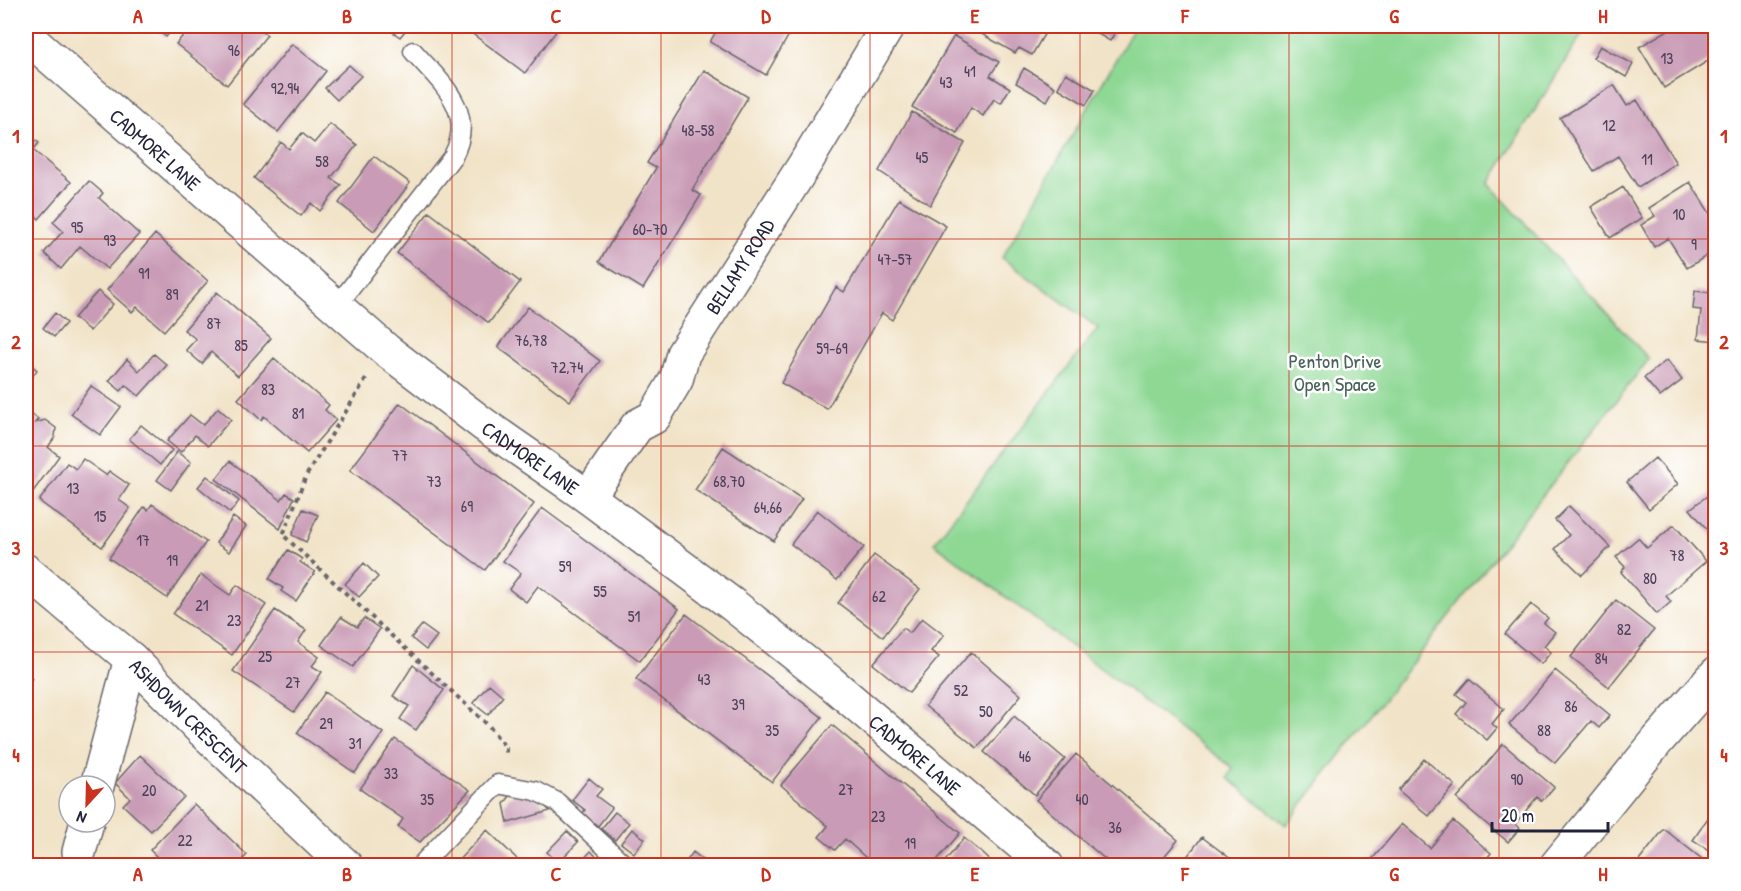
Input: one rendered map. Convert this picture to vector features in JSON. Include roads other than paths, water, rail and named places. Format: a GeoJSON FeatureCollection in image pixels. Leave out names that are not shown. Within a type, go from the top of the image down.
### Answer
{"type":"FeatureCollection","features":[{"type":"Feature","properties":{"kind":"street","name":"BELLAMY ROAD"},"geometry":{"type":"LineString","coordinates":[[588,497],[637,426],[654,417],[676,380],[683,354],[803,167],[888,26]]}},
{"type":"Feature","properties":{"kind":"street","name":"CADMORE LANE"},"geometry":{"type":"LineString","coordinates":[[26,36],[386,350],[483,424],[588,497],[733,605],[830,682],[1047,866]]}},
{"type":"Feature","properties":{"kind":"street","name":"ASHDOWN CRESCENT"},"geometry":{"type":"LineString","coordinates":[[26,571],[131,659],[203,731],[346,866]]}},
{"type":"Feature","properties":{"kind":"street"},"geometry":{"type":"LineString","coordinates":[[100,774],[131,659]]}},
{"type":"Feature","properties":{"kind":"street"},"geometry":{"type":"LineString","coordinates":[[1556,866],[1658,740],[1716,674]]}},
{"type":"Feature","properties":{"kind":"lane"},"geometry":{"type":"LineString","coordinates":[[336,307],[453,156],[460,142],[462,130],[460,112],[450,96],[413,51]]}},
{"type":"Feature","properties":{"kind":"lane"},"geometry":{"type":"LineString","coordinates":[[420,866],[498,784],[536,791],[557,802],[627,866]]}},
{"type":"Feature","properties":{"kind":"park label","name":"Penton Drive Open Space"},"geometry":{"type":"Point","coordinates":[1335,372]}}]}
